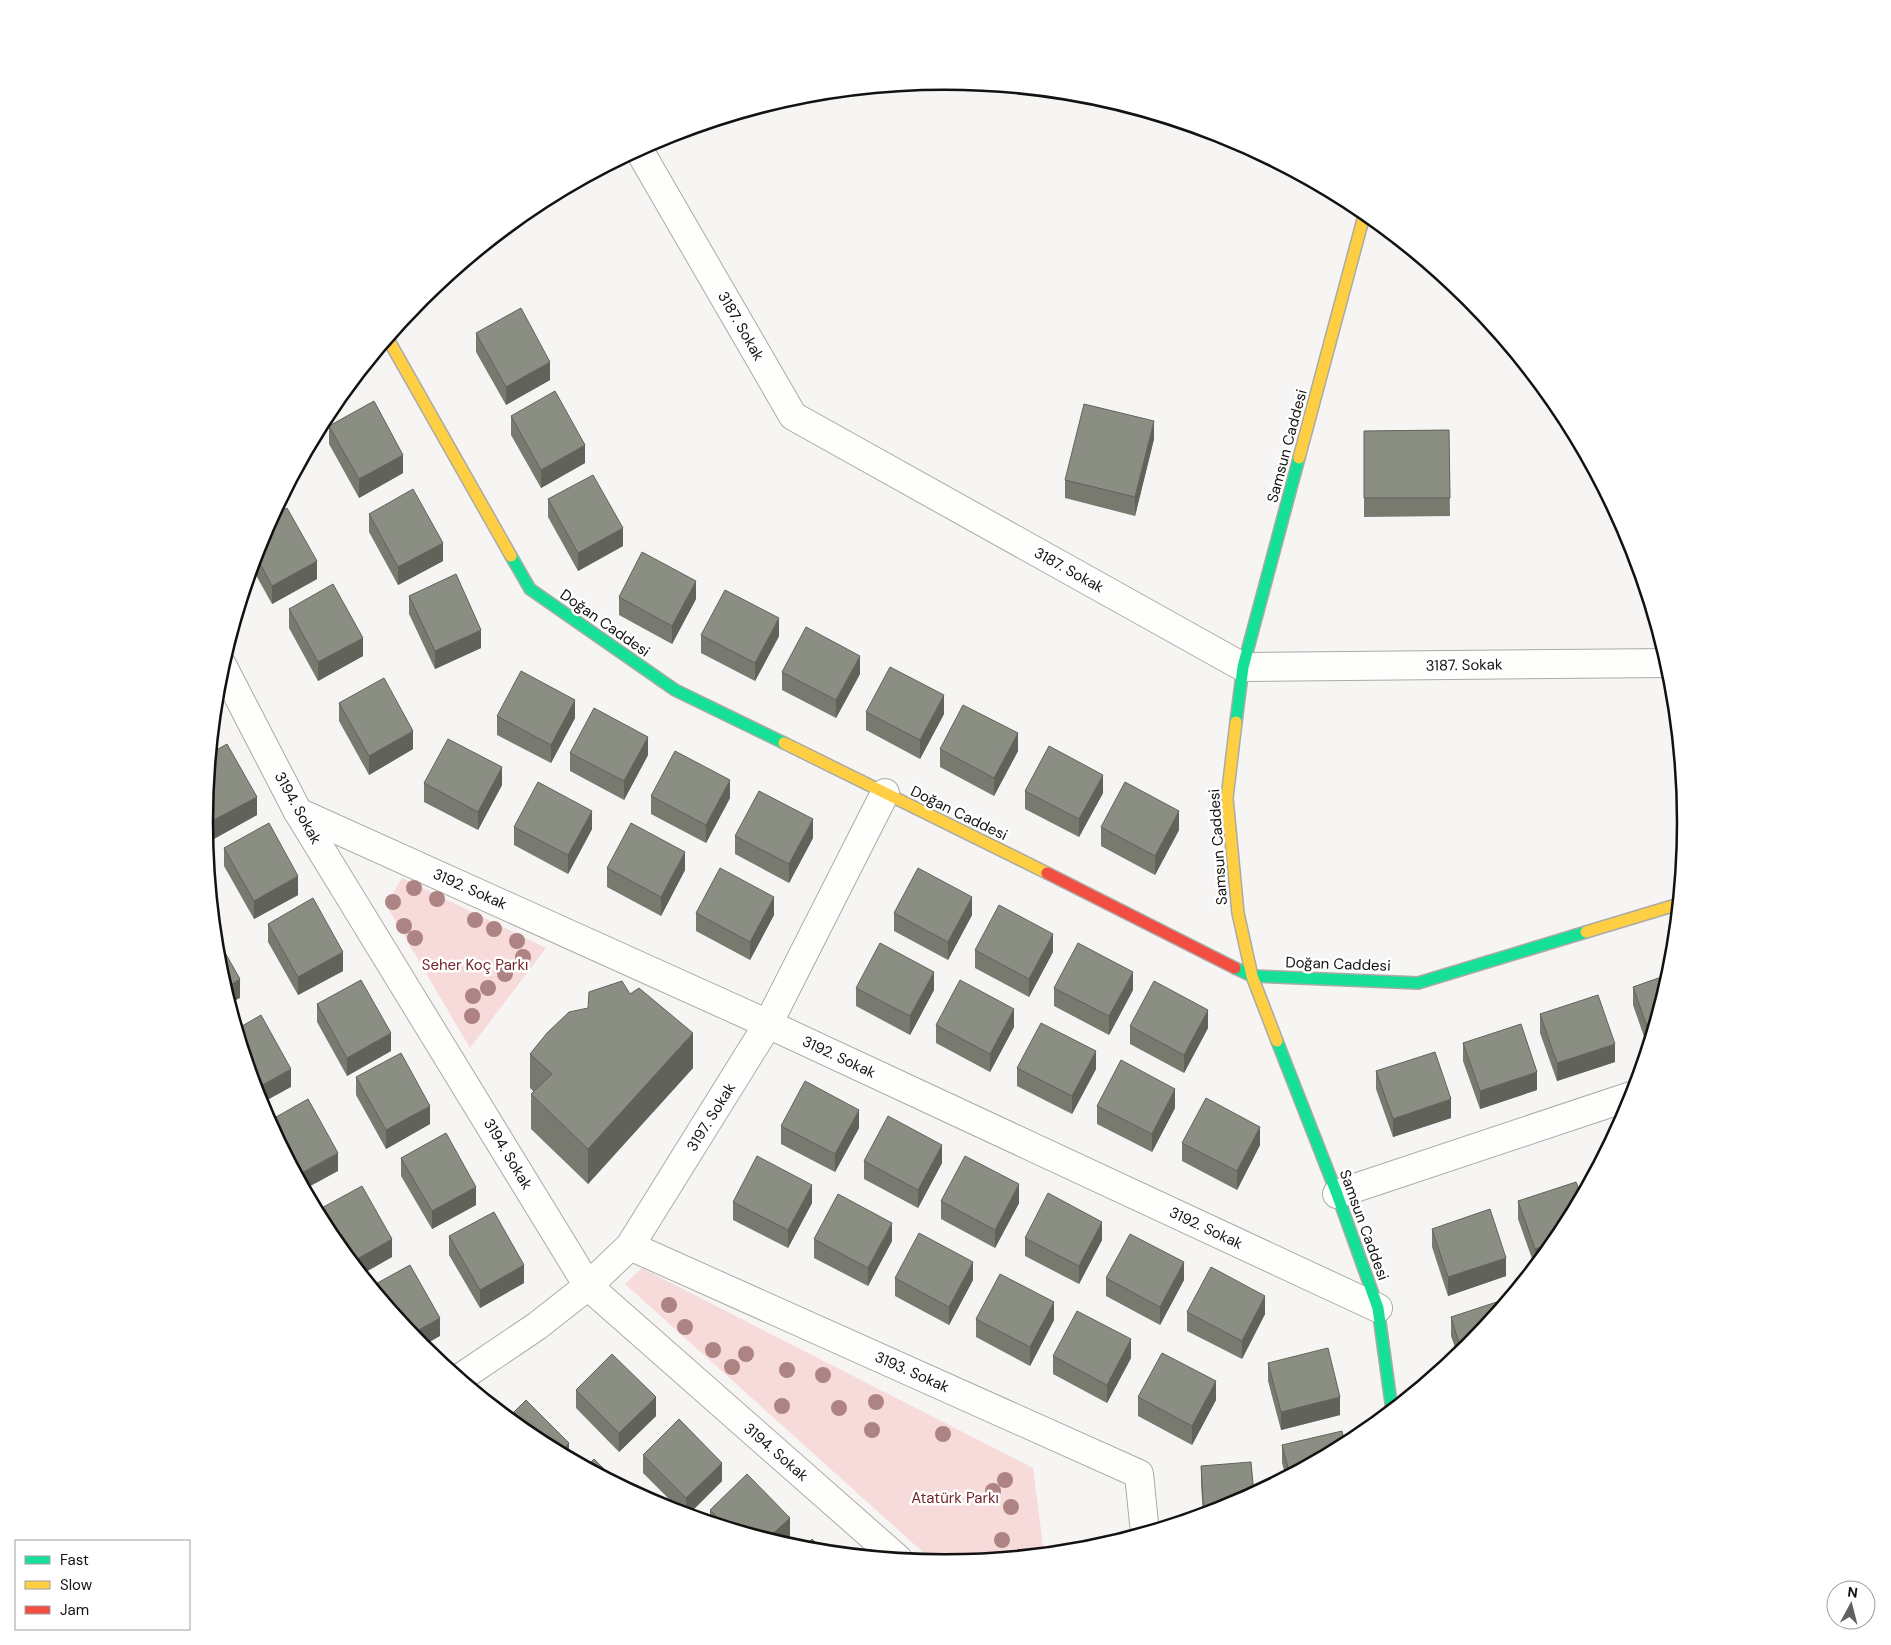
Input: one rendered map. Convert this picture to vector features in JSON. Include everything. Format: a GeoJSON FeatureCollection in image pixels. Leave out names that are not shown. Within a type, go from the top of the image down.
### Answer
{"type":"FeatureCollection","features":[{"type":"Feature","properties":{"kind":"street","name":"3187. Sokak"},"geometry":{"type":"LineString","coordinates":[[643,156],[793,416],[1242,667],[1660,663]]}},
{"type":"Feature","properties":{"kind":"street","name":"Samsun Caddesi"},"geometry":{"type":"LineString","coordinates":[[1363,221],[1242,667],[1227,798],[1238,913],[1252,976],[1337,1194],[1378,1308],[1391,1404]]}},
{"type":"Feature","properties":{"kind":"street","name":"Doğan Caddesi"},"geometry":{"type":"LineString","coordinates":[[391,344],[530,589],[675,690],[1252,976],[1418,983],[1673,906]]}},
{"type":"Feature","properties":{"kind":"street","name":"3194. Sokak"},"geometry":{"type":"LineString","coordinates":[[228,676],[298,812],[588,1286],[890,1552]]}},
{"type":"Feature","properties":{"kind":"street","name":"3197. Sokak"},"geometry":{"type":"LineString","coordinates":[[465,1375],[537,1326],[588,1286],[630,1246],[768,1024],[885,793]]}},
{"type":"Feature","properties":{"kind":"street","name":"3192. Sokak"},"geometry":{"type":"LineString","coordinates":[[298,812],[768,1024],[1378,1308]]}},
{"type":"Feature","properties":{"kind":"street"},"geometry":{"type":"LineString","coordinates":[[1337,1194],[1624,1098]]}},
{"type":"Feature","properties":{"kind":"street","name":"3193. Sokak"},"geometry":{"type":"LineString","coordinates":[[630,1246],[1139,1474],[1144,1527]]}},
{"type":"Feature","properties":{"kind":"green space","name":"Seher Koç Parkı"},"geometry":{"type":"Polygon","coordinates":[[[402,878],[546,948],[470,1048],[386,905],[402,878]]]}},
{"type":"Feature","properties":{"kind":"green space","name":"Atatürk Parkı"},"geometry":{"type":"Polygon","coordinates":[[[642,1268],[1033,1468],[1043,1549],[993,1553],[925,1554],[625,1284],[642,1268]]]}},
{"type":"Feature","properties":{"kind":"building"},"geometry":{"type":"Polygon","coordinates":[[[521,308],[550,362],[506,387],[476,333],[521,308]]]}},
{"type":"Feature","properties":{"kind":"building"},"geometry":{"type":"Polygon","coordinates":[[[555,391],[585,445],[541,470],[511,416],[555,391]]]}},
{"type":"Feature","properties":{"kind":"building"},"geometry":{"type":"Polygon","coordinates":[[[374,401],[403,455],[359,479],[330,425],[374,401]]]}},
{"type":"Feature","properties":{"kind":"building"},"geometry":{"type":"Polygon","coordinates":[[[1084,404],[1154,421],[1135,497],[1065,480],[1084,404]]]}},
{"type":"Feature","properties":{"kind":"building"},"geometry":{"type":"Polygon","coordinates":[[[1449,430],[1450,498],[1364,498],[1364,431],[1449,430]]]}},
{"type":"Feature","properties":{"kind":"building"},"geometry":{"type":"Polygon","coordinates":[[[593,475],[623,528],[578,553],[548,499],[593,475]]]}},
{"type":"Feature","properties":{"kind":"building"},"geometry":{"type":"Polygon","coordinates":[[[413,489],[443,543],[398,567],[369,514],[413,489]]]}},
{"type":"Feature","properties":{"kind":"building"},"geometry":{"type":"Polygon","coordinates":[[[287,508],[317,561],[272,586],[261,564],[284,510],[287,508]]]}},
{"type":"Feature","properties":{"kind":"building"},"geometry":{"type":"Polygon","coordinates":[[[642,552],[696,581],[672,626],[619,597],[642,552]]]}},
{"type":"Feature","properties":{"kind":"building"},"geometry":{"type":"Polygon","coordinates":[[[456,574],[481,630],[435,651],[409,596],[456,574]]]}},
{"type":"Feature","properties":{"kind":"building"},"geometry":{"type":"Polygon","coordinates":[[[333,584],[363,638],[318,662],[289,609],[333,584]]]}},
{"type":"Feature","properties":{"kind":"building"},"geometry":{"type":"Polygon","coordinates":[[[725,590],[779,618],[755,663],[701,635],[725,590]]]}},
{"type":"Feature","properties":{"kind":"building"},"geometry":{"type":"Polygon","coordinates":[[[806,627],[860,656],[836,700],[782,672],[806,627]]]}},
{"type":"Feature","properties":{"kind":"building"},"geometry":{"type":"Polygon","coordinates":[[[890,667],[944,695],[920,740],[866,712],[890,667]]]}},
{"type":"Feature","properties":{"kind":"building"},"geometry":{"type":"Polygon","coordinates":[[[521,671],[575,700],[551,745],[497,716],[521,671]]]}},
{"type":"Feature","properties":{"kind":"building"},"geometry":{"type":"Polygon","coordinates":[[[384,678],[413,731],[369,756],[339,703],[384,678]]]}},
{"type":"Feature","properties":{"kind":"building"},"geometry":{"type":"Polygon","coordinates":[[[963,705],[1018,733],[994,778],[940,749],[963,705]]]}},
{"type":"Feature","properties":{"kind":"building"},"geometry":{"type":"Polygon","coordinates":[[[594,708],[648,737],[624,781],[570,753],[594,708]]]}},
{"type":"Feature","properties":{"kind":"building"},"geometry":{"type":"Polygon","coordinates":[[[448,739],[502,767],[478,812],[424,783],[448,739]]]}},
{"type":"Feature","properties":{"kind":"building"},"geometry":{"type":"Polygon","coordinates":[[[227,744],[257,797],[213,820],[215,775],[217,750],[227,744]]]}},
{"type":"Feature","properties":{"kind":"building"},"geometry":{"type":"Polygon","coordinates":[[[1049,746],[1103,775],[1079,819],[1025,791],[1049,746]]]}},
{"type":"Feature","properties":{"kind":"building"},"geometry":{"type":"Polygon","coordinates":[[[675,751],[730,780],[706,825],[651,796],[675,751]]]}},
{"type":"Feature","properties":{"kind":"building"},"geometry":{"type":"Polygon","coordinates":[[[538,782],[592,811],[568,855],[514,827],[538,782]]]}},
{"type":"Feature","properties":{"kind":"building"},"geometry":{"type":"Polygon","coordinates":[[[1125,782],[1179,811],[1155,856],[1101,827],[1125,782]]]}},
{"type":"Feature","properties":{"kind":"building"},"geometry":{"type":"Polygon","coordinates":[[[759,791],[813,819],[789,864],[735,836],[759,791]]]}},
{"type":"Feature","properties":{"kind":"building"},"geometry":{"type":"Polygon","coordinates":[[[269,823],[298,876],[254,901],[224,848],[269,823]]]}},
{"type":"Feature","properties":{"kind":"building"},"geometry":{"type":"Polygon","coordinates":[[[631,823],[685,852],[661,897],[607,868],[631,823]]]}},
{"type":"Feature","properties":{"kind":"building"},"geometry":{"type":"Polygon","coordinates":[[[720,868],[774,897],[750,942],[696,913],[720,868]]]}},
{"type":"Feature","properties":{"kind":"building"},"geometry":{"type":"Polygon","coordinates":[[[918,868],[972,897],[948,942],[894,913],[918,868]]]}},
{"type":"Feature","properties":{"kind":"building"},"geometry":{"type":"Polygon","coordinates":[[[313,898],[343,952],[298,977],[268,924],[313,898]]]}},
{"type":"Feature","properties":{"kind":"building"},"geometry":{"type":"Polygon","coordinates":[[[999,905],[1053,934],[1029,979],[975,950],[999,905]]]}},
{"type":"Feature","properties":{"kind":"building"},"geometry":{"type":"Polygon","coordinates":[[[880,943],[934,972],[910,1016],[856,988],[880,943]]]}},
{"type":"Feature","properties":{"kind":"building"},"geometry":{"type":"Polygon","coordinates":[[[1078,943],[1133,972],[1109,1016],[1054,988],[1078,943]]]}},
{"type":"Feature","properties":{"kind":"building"},"geometry":{"type":"Polygon","coordinates":[[[225,952],[240,979],[231,984],[225,952]]]}},
{"type":"Feature","properties":{"kind":"building"},"geometry":{"type":"Polygon","coordinates":[[[1661,977],[1648,1029],[1633,987],[1661,977]]]}},
{"type":"Feature","properties":{"kind":"building"},"geometry":{"type":"Polygon","coordinates":[[[361,980],[391,1033],[347,1058],[317,1004],[361,980]]]}},
{"type":"Feature","properties":{"kind":"building"},"geometry":{"type":"Polygon","coordinates":[[[960,980],[1014,1009],[990,1054],[936,1025],[960,980]]]}},
{"type":"Feature","properties":{"kind":"building"},"geometry":{"type":"Polygon","coordinates":[[[622,981],[630,994],[639,988],[693,1033],[588,1149],[531,1094],[552,1074],[530,1054],[547,1033],[569,1012],[588,1008],[589,992],[622,981]]]}},
{"type":"Feature","properties":{"kind":"building"},"geometry":{"type":"Polygon","coordinates":[[[1154,981],[1208,1010],[1184,1055],[1130,1026],[1154,981]]]}},
{"type":"Feature","properties":{"kind":"building"},"geometry":{"type":"Polygon","coordinates":[[[1598,995],[1615,1044],[1557,1063],[1540,1014],[1598,995]]]}},
{"type":"Feature","properties":{"kind":"building"},"geometry":{"type":"Polygon","coordinates":[[[261,1015],[291,1069],[262,1085],[242,1026],[261,1015]]]}},
{"type":"Feature","properties":{"kind":"building"},"geometry":{"type":"Polygon","coordinates":[[[1041,1023],[1096,1051],[1072,1096],[1017,1068],[1041,1023]]]}},
{"type":"Feature","properties":{"kind":"building"},"geometry":{"type":"Polygon","coordinates":[[[1521,1024],[1537,1072],[1480,1091],[1463,1043],[1521,1024]]]}},
{"type":"Feature","properties":{"kind":"building"},"geometry":{"type":"Polygon","coordinates":[[[1435,1052],[1451,1099],[1393,1119],[1376,1071],[1435,1052]]]}},
{"type":"Feature","properties":{"kind":"building"},"geometry":{"type":"Polygon","coordinates":[[[401,1053],[430,1106],[386,1130],[356,1077],[401,1053]]]}},
{"type":"Feature","properties":{"kind":"building"},"geometry":{"type":"Polygon","coordinates":[[[1121,1060],[1175,1089],[1152,1134],[1097,1106],[1121,1060]]]}},
{"type":"Feature","properties":{"kind":"building"},"geometry":{"type":"Polygon","coordinates":[[[805,1081],[859,1110],[835,1154],[781,1126],[805,1081]]]}},
{"type":"Feature","properties":{"kind":"building"},"geometry":{"type":"Polygon","coordinates":[[[1206,1098],[1260,1127],[1237,1171],[1182,1143],[1206,1098]]]}},
{"type":"Feature","properties":{"kind":"building"},"geometry":{"type":"Polygon","coordinates":[[[308,1099],[338,1153],[303,1172],[276,1117],[308,1099]]]}},
{"type":"Feature","properties":{"kind":"building"},"geometry":{"type":"Polygon","coordinates":[[[888,1116],[942,1145],[918,1190],[864,1161],[888,1116]]]}},
{"type":"Feature","properties":{"kind":"building"},"geometry":{"type":"Polygon","coordinates":[[[446,1133],[476,1187],[432,1211],[401,1158],[446,1133]]]}},
{"type":"Feature","properties":{"kind":"building"},"geometry":{"type":"Polygon","coordinates":[[[757,1156],[812,1185],[788,1230],[733,1202],[757,1156]]]}},
{"type":"Feature","properties":{"kind":"building"},"geometry":{"type":"Polygon","coordinates":[[[965,1156],[1019,1184],[995,1230],[941,1201],[965,1156]]]}},
{"type":"Feature","properties":{"kind":"building"},"geometry":{"type":"Polygon","coordinates":[[[1576,1182],[1579,1190],[1543,1246],[1535,1249],[1518,1201],[1576,1182]]]}},
{"type":"Feature","properties":{"kind":"building"},"geometry":{"type":"Polygon","coordinates":[[[362,1186],[392,1239],[357,1259],[323,1208],[362,1186]]]}},
{"type":"Feature","properties":{"kind":"building"},"geometry":{"type":"Polygon","coordinates":[[[1048,1193],[1102,1222],[1079,1266],[1025,1238],[1048,1193]]]}},
{"type":"Feature","properties":{"kind":"building"},"geometry":{"type":"Polygon","coordinates":[[[838,1194],[892,1223],[868,1268],[814,1239],[838,1194]]]}},
{"type":"Feature","properties":{"kind":"building"},"geometry":{"type":"Polygon","coordinates":[[[1490,1209],[1506,1258],[1448,1277],[1432,1229],[1490,1209]]]}},
{"type":"Feature","properties":{"kind":"building"},"geometry":{"type":"Polygon","coordinates":[[[494,1212],[524,1265],[480,1290],[449,1236],[494,1212]]]}},
{"type":"Feature","properties":{"kind":"building"},"geometry":{"type":"Polygon","coordinates":[[[919,1233],[973,1262],[949,1307],[895,1278],[919,1233]]]}},
{"type":"Feature","properties":{"kind":"building"},"geometry":{"type":"Polygon","coordinates":[[[1130,1234],[1184,1262],[1160,1307],[1106,1278],[1130,1234]]]}},
{"type":"Feature","properties":{"kind":"building"},"geometry":{"type":"Polygon","coordinates":[[[410,1265],[440,1318],[418,1330],[377,1283],[410,1265]]]}},
{"type":"Feature","properties":{"kind":"building"},"geometry":{"type":"Polygon","coordinates":[[[1211,1267],[1265,1296],[1242,1341],[1187,1312],[1211,1267]]]}},
{"type":"Feature","properties":{"kind":"building"},"geometry":{"type":"Polygon","coordinates":[[[1000,1274],[1054,1302],[1030,1347],[976,1319],[1000,1274]]]}},
{"type":"Feature","properties":{"kind":"building"},"geometry":{"type":"Polygon","coordinates":[[[1499,1301],[1459,1344],[1451,1317],[1499,1301]]]}},
{"type":"Feature","properties":{"kind":"building"},"geometry":{"type":"Polygon","coordinates":[[[1077,1311],[1131,1339],[1107,1385],[1053,1356],[1077,1311]]]}},
{"type":"Feature","properties":{"kind":"building"},"geometry":{"type":"Polygon","coordinates":[[[1328,1348],[1340,1397],[1281,1412],[1268,1363],[1328,1348]]]}},
{"type":"Feature","properties":{"kind":"building"},"geometry":{"type":"Polygon","coordinates":[[[1162,1353],[1216,1381],[1192,1426],[1138,1397],[1162,1353]]]}},
{"type":"Feature","properties":{"kind":"building"},"geometry":{"type":"Polygon","coordinates":[[[612,1354],[656,1397],[619,1433],[576,1390],[612,1354]]]}},
{"type":"Feature","properties":{"kind":"building"},"geometry":{"type":"Polygon","coordinates":[[[526,1400],[569,1443],[565,1448],[513,1413],[526,1400]]]}},
{"type":"Feature","properties":{"kind":"building"},"geometry":{"type":"Polygon","coordinates":[[[679,1419],[722,1463],[686,1498],[643,1455],[679,1419]]]}},
{"type":"Feature","properties":{"kind":"building"},"geometry":{"type":"Polygon","coordinates":[[[1342,1431],[1343,1437],[1288,1469],[1282,1445],[1342,1431]]]}},
{"type":"Feature","properties":{"kind":"building"},"geometry":{"type":"Polygon","coordinates":[[[594,1459],[606,1471],[590,1463],[594,1459]]]}},
{"type":"Feature","properties":{"kind":"building"},"geometry":{"type":"Polygon","coordinates":[[[1251,1462],[1253,1486],[1204,1507],[1201,1466],[1251,1462]]]}},
{"type":"Feature","properties":{"kind":"building"},"geometry":{"type":"Polygon","coordinates":[[[747,1474],[790,1518],[773,1534],[719,1519],[710,1510],[747,1474]]]}},
{"type":"Feature","properties":{"kind":"traffic: fast"},"geometry":{"type":"LineString","coordinates":[[1236,722],[1243,667],[1299,458]]}},
{"type":"Feature","properties":{"kind":"traffic: fast"},"geometry":{"type":"LineString","coordinates":[[511,556],[530,589],[675,690],[784,743]]}},
{"type":"Feature","properties":{"kind":"traffic: fast"},"geometry":{"type":"LineString","coordinates":[[1235,968],[1252,976],[1418,983],[1586,932]]}},
{"type":"Feature","properties":{"kind":"traffic: fast"},"geometry":{"type":"LineString","coordinates":[[1277,1041],[1337,1194],[1378,1308],[1391,1404]]}},
{"type":"Feature","properties":{"kind":"traffic: slow"},"geometry":{"type":"LineString","coordinates":[[1299,458],[1363,221]]}},
{"type":"Feature","properties":{"kind":"traffic: slow"},"geometry":{"type":"LineString","coordinates":[[391,345],[511,556]]}},
{"type":"Feature","properties":{"kind":"traffic: slow"},"geometry":{"type":"LineString","coordinates":[[1236,722],[1227,798],[1238,913],[1252,976],[1277,1041]]}},
{"type":"Feature","properties":{"kind":"traffic: slow"},"geometry":{"type":"LineString","coordinates":[[784,743],[1047,873]]}},
{"type":"Feature","properties":{"kind":"traffic: slow"},"geometry":{"type":"LineString","coordinates":[[1586,932],[1673,906]]}},
{"type":"Feature","properties":{"kind":"traffic: jam"},"geometry":{"type":"LineString","coordinates":[[1047,873],[1235,968]]}}]}
